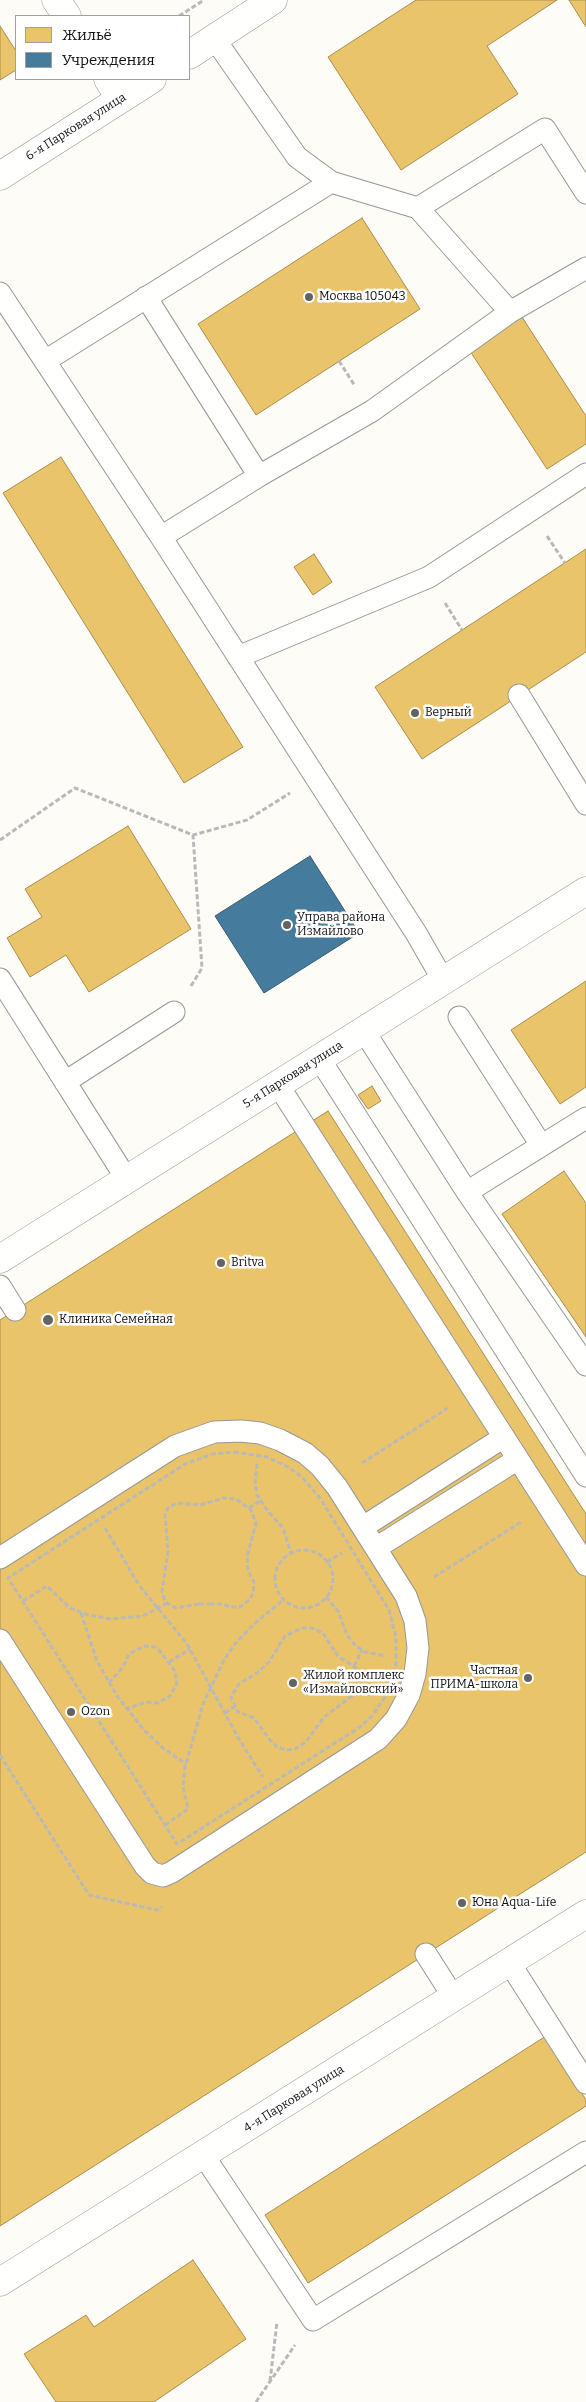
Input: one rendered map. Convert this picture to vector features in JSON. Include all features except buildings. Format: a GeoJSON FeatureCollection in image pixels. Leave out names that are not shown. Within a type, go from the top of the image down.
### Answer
{"type":"FeatureCollection","features":[{"type":"Feature","properties":{"kind":"street"},"geometry":{"type":"LineString","coordinates":[[56,0],[66,15]]}},
{"type":"Feature","properties":{"kind":"street"},"geometry":{"type":"LineString","coordinates":[[190,54],[273,0]]}},
{"type":"Feature","properties":{"kind":"street","name":"6-я Парковая улица"},"geometry":{"type":"LineString","coordinates":[[0,176],[114,89],[148,80]]}},
{"type":"Feature","properties":{"kind":"street","name":"5-я Парковая улица"},"geometry":{"type":"LineString","coordinates":[[0,1259],[126,1178],[278,1085],[586,891]]}},
{"type":"Feature","properties":{"kind":"street","name":"4-я Парковая улица"},"geometry":{"type":"LineString","coordinates":[[0,2282],[204,2156],[586,1914]]}},
{"type":"Feature","properties":{"kind":"lane"},"geometry":{"type":"LineString","coordinates":[[214,38],[297,156],[331,182],[418,208],[510,312]]}},
{"type":"Feature","properties":{"kind":"lane"},"geometry":{"type":"LineString","coordinates":[[418,208],[544,129],[586,193]]}},
{"type":"Feature","properties":{"kind":"lane"},"geometry":{"type":"LineString","coordinates":[[45,361],[331,182]]}},
{"type":"Feature","properties":{"kind":"lane"},"geometry":{"type":"LineString","coordinates":[[161,537],[258,476],[372,411],[510,312],[586,268]]}},
{"type":"Feature","properties":{"kind":"lane"},"geometry":{"type":"LineString","coordinates":[[0,293],[161,537],[416,933],[443,980]]}},
{"type":"Feature","properties":{"kind":"lane"},"geometry":{"type":"LineString","coordinates":[[146,297],[258,476]]}},
{"type":"Feature","properties":{"kind":"lane"},"geometry":{"type":"LineString","coordinates":[[238,657],[429,577],[586,474]]}},
{"type":"Feature","properties":{"kind":"lane"},"geometry":{"type":"LineString","coordinates":[[519,696],[586,804]]}},
{"type":"Feature","properties":{"kind":"lane"},"geometry":{"type":"LineString","coordinates":[[0,979],[126,1178]]}},
{"type":"Feature","properties":{"kind":"lane"},"geometry":{"type":"LineString","coordinates":[[65,1082],[174,1012]]}},
{"type":"Feature","properties":{"kind":"lane"},"geometry":{"type":"LineString","coordinates":[[459,1017],[541,1145]]}},
{"type":"Feature","properties":{"kind":"lane"},"geometry":{"type":"LineString","coordinates":[[364,1031],[467,1192],[586,1365]]}},
{"type":"Feature","properties":{"kind":"lane"},"geometry":{"type":"LineString","coordinates":[[320,1058],[586,1476]]}},
{"type":"Feature","properties":{"kind":"lane"},"geometry":{"type":"LineString","coordinates":[[278,1085],[586,1564]]}},
{"type":"Feature","properties":{"kind":"lane"},"geometry":{"type":"LineString","coordinates":[[467,1192],[586,1118]]}},
{"type":"Feature","properties":{"kind":"lane"},"geometry":{"type":"LineString","coordinates":[[0,1286],[15,1310]]}},
{"type":"Feature","properties":{"kind":"lane"},"geometry":{"type":"LineString","coordinates":[[0,1558],[175,1446],[200,1436],[227,1431],[268,1436],[305,1453],[329,1476],[363,1527],[408,1602],[418,1641],[414,1681],[396,1719],[378,1739],[168,1874],[152,1873],[145,1866],[0,1640]]}},
{"type":"Feature","properties":{"kind":"lane"},"geometry":{"type":"LineString","coordinates":[[363,1527],[504,1437]]}},
{"type":"Feature","properties":{"kind":"lane"},"geometry":{"type":"LineString","coordinates":[[376,1548],[518,1459]]}},
{"type":"Feature","properties":{"kind":"lane"},"geometry":{"type":"LineString","coordinates":[[426,1954],[454,1998]]}},
{"type":"Feature","properties":{"kind":"lane"},"geometry":{"type":"LineString","coordinates":[[509,1962],[586,2083]]}},
{"type":"Feature","properties":{"kind":"lane"},"geometry":{"type":"LineString","coordinates":[[204,2156],[313,2320],[586,2152]]}},
{"type":"Feature","properties":{"kind":"path"},"geometry":{"type":"LineString","coordinates":[[181,15],[204,0]]}},
{"type":"Feature","properties":{"kind":"path"},"geometry":{"type":"LineString","coordinates":[[0,840],[75,788],[193,835],[247,820],[316,778]]}},
{"type":"Feature","properties":{"kind":"path"},"geometry":{"type":"LineString","coordinates":[[174,1012],[202,968],[193,835]]}},
{"type":"Feature","properties":{"kind":"path"},"geometry":{"type":"LineString","coordinates":[[362,1463],[453,1404]]}},
{"type":"Feature","properties":{"kind":"path"},"geometry":{"type":"LineString","coordinates":[[228,1452],[260,1455],[288,1467],[306,1481],[320,1498],[389,1610],[396,1637],[397,1656],[393,1676],[385,1697],[368,1720],[355,1731],[178,1844],[8,1578],[100,1519],[196,1459],[228,1452]]}},
{"type":"Feature","properties":{"kind":"path"},"geometry":{"type":"LineString","coordinates":[[260,1455],[255,1482],[260,1501],[283,1528],[291,1553]]}},
{"type":"Feature","properties":{"kind":"path"},"geometry":{"type":"LineString","coordinates":[[23,1601],[47,1586],[58,1599],[81,1613],[104,1619],[130,1619],[168,1604],[181,1608],[199,1604],[223,1604],[230,1608],[240,1606],[250,1599],[253,1593],[254,1586],[248,1571],[247,1557],[256,1523],[249,1508],[239,1500],[229,1498],[200,1505],[177,1503],[168,1508],[164,1516],[168,1540],[168,1562],[162,1591],[168,1604]]}},
{"type":"Feature","properties":{"kind":"path"},"geometry":{"type":"LineString","coordinates":[[249,1508],[260,1501]]}},
{"type":"Feature","properties":{"kind":"path"},"geometry":{"type":"LineString","coordinates":[[100,1519],[127,1568],[190,1649],[252,1761],[270,1785]]}},
{"type":"Feature","properties":{"kind":"path"},"geometry":{"type":"LineString","coordinates":[[434,1577],[526,1519]]}},
{"type":"Feature","properties":{"kind":"path"},"geometry":{"type":"LineString","coordinates":[[327,1562],[351,1547]]}},
{"type":"Feature","properties":{"kind":"path"},"geometry":{"type":"LineString","coordinates":[[300,1550],[311,1551],[320,1555],[327,1562],[332,1577],[326,1597],[319,1603],[305,1608],[296,1607],[283,1600],[276,1587],[276,1572],[283,1559],[291,1553],[300,1550]]}},
{"type":"Feature","properties":{"kind":"path"},"geometry":{"type":"LineString","coordinates":[[326,1597],[338,1611],[347,1635],[362,1650],[378,1655],[397,1656]]}},
{"type":"Feature","properties":{"kind":"path"},"geometry":{"type":"LineString","coordinates":[[165,1824],[188,1809],[183,1786],[186,1764],[192,1735],[211,1687],[234,1645],[254,1624],[283,1600]]}},
{"type":"Feature","properties":{"kind":"path"},"geometry":{"type":"LineString","coordinates":[[81,1613],[92,1649],[109,1683],[126,1709],[163,1748],[186,1764]]}},
{"type":"Feature","properties":{"kind":"path"},"geometry":{"type":"LineString","coordinates":[[312,1628],[323,1633],[338,1656],[344,1662],[354,1666],[363,1679],[360,1689],[324,1717],[309,1738],[296,1749],[287,1750],[277,1747],[257,1721],[238,1712],[234,1707],[231,1697],[234,1688],[266,1666],[285,1636],[295,1630],[312,1628]]}},
{"type":"Feature","properties":{"kind":"path"},"geometry":{"type":"LineString","coordinates":[[109,1683],[123,1667],[130,1654],[138,1648],[155,1646],[169,1662],[177,1676],[176,1688],[170,1696],[158,1703],[146,1702],[126,1709]]}},
{"type":"Feature","properties":{"kind":"path"},"geometry":{"type":"LineString","coordinates":[[169,1662],[190,1649]]}},
{"type":"Feature","properties":{"kind":"path"},"geometry":{"type":"LineString","coordinates":[[354,1666],[362,1650]]}},
{"type":"Feature","properties":{"kind":"path"},"geometry":{"type":"LineString","coordinates":[[225,1713],[234,1707]]}},
{"type":"Feature","properties":{"kind":"path"},"geometry":{"type":"LineString","coordinates":[[0,1755],[89,1895],[157,1910],[165,1905]]}},
{"type":"Feature","properties":{"kind":"path"},"geometry":{"type":"LineString","coordinates":[[270,2381],[282,2275]]}},
{"type":"Feature","properties":{"kind":"path"},"geometry":{"type":"LineString","coordinates":[[256,2402],[313,2320]]}},
{"type":"Feature","properties":{"kind":"place","name":"Москва 105043"},"geometry":{"type":"Point","coordinates":[309,297]}},
{"type":"Feature","properties":{"kind":"place","name":"Верный"},"geometry":{"type":"Point","coordinates":[415,713]}},
{"type":"Feature","properties":{"kind":"place","name":"Управа района Измайлово"},"geometry":{"type":"Point","coordinates":[287,925]}},
{"type":"Feature","properties":{"kind":"place","name":"Britva"},"geometry":{"type":"Point","coordinates":[221,1263]}},
{"type":"Feature","properties":{"kind":"place","name":"Клиника Семейная"},"geometry":{"type":"Point","coordinates":[48,1320]}},
{"type":"Feature","properties":{"kind":"place","name":"Частная ПРИМА-школа"},"geometry":{"type":"Point","coordinates":[528,1678]}},
{"type":"Feature","properties":{"kind":"place","name":"Жилой комплекс «Измайловский»"},"geometry":{"type":"Point","coordinates":[293,1683]}},
{"type":"Feature","properties":{"kind":"place","name":"Ozon"},"geometry":{"type":"Point","coordinates":[71,1712]}},
{"type":"Feature","properties":{"kind":"place","name":"Юна Aqua-Life"},"geometry":{"type":"Point","coordinates":[462,1903]}}]}
